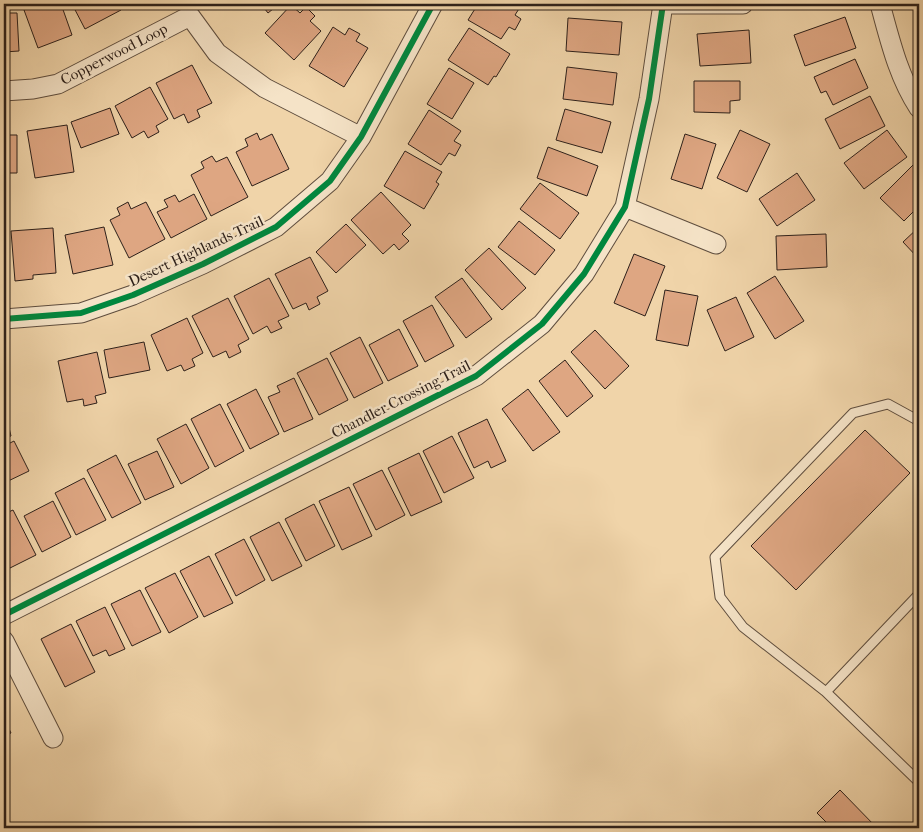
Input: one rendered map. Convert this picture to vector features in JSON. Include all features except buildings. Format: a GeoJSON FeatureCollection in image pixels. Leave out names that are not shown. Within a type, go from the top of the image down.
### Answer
{"type":"FeatureCollection","features":[{"type":"Feature","properties":{"kind":"street","name":"Desert Highlands Trail"},"geometry":{"type":"LineString","coordinates":[[4,319],[82,313],[133,296],[276,227],[330,181],[361,137],[433,4]]}},
{"type":"Feature","properties":{"kind":"street"},"geometry":{"type":"LineString","coordinates":[[661,4],[743,4]]}},
{"type":"Feature","properties":{"kind":"street","name":"Chandler Crossing Trail"},"geometry":{"type":"LineString","coordinates":[[4,615],[476,376],[542,324],[584,274],[625,207],[649,99],[661,4]]}},
{"type":"Feature","properties":{"kind":"street"},"geometry":{"type":"LineString","coordinates":[[880,4],[894,58],[909,92],[919,108]]}},
{"type":"Feature","properties":{"kind":"street","name":"Copperwood Loop"},"geometry":{"type":"LineString","coordinates":[[4,90],[33,89],[58,84],[190,16],[217,53],[265,88],[361,137]]}},
{"type":"Feature","properties":{"kind":"street"},"geometry":{"type":"LineString","coordinates":[[625,207],[716,244]]}},
{"type":"Feature","properties":{"kind":"street"},"geometry":{"type":"LineString","coordinates":[[4,642],[53,738]]}},
{"type":"Feature","properties":{"kind":"lane"},"geometry":{"type":"LineString","coordinates":[[919,421],[888,404],[853,413],[715,557],[720,597],[743,627],[826,692],[919,782]]}},
{"type":"Feature","properties":{"kind":"lane"},"geometry":{"type":"LineString","coordinates":[[826,692],[919,594]]}},
{"type":"Feature","properties":{"kind":"cycle path"},"geometry":{"type":"LineString","coordinates":[[4,319],[81,313],[133,295],[203,264],[276,227],[330,181],[361,137],[433,4]]}},
{"type":"Feature","properties":{"kind":"cycle path"},"geometry":{"type":"LineString","coordinates":[[4,615],[476,376],[542,324],[584,274],[625,207],[649,99],[663,4]]}}]}
